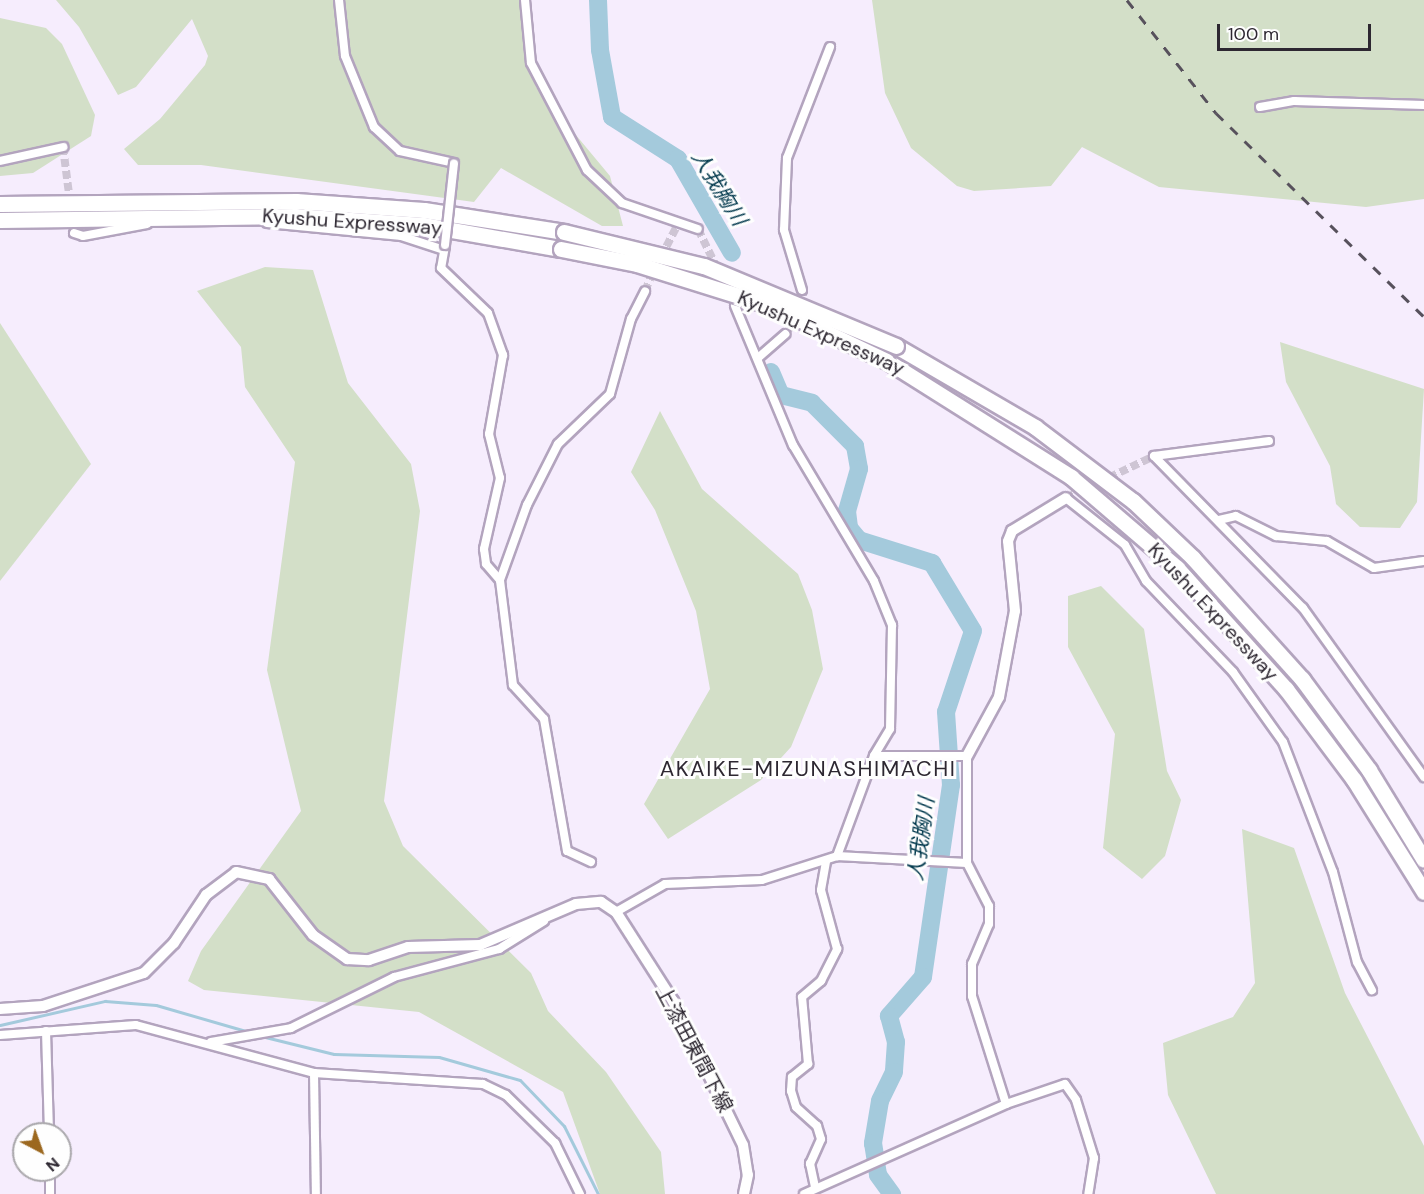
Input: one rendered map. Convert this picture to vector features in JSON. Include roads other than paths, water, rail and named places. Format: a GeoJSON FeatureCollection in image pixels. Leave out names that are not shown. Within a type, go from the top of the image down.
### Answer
{"type":"FeatureCollection","features":[{"type":"Feature","properties":{"kind":"highway","name":"Kyushu Expressway"},"geometry":{"type":"LineString","coordinates":[[0,204],[296,201],[424,210],[564,232],[704,266],[896,346],[1035,427],[1132,501],[1193,558],[1302,679],[1369,770],[1424,860]]}},
{"type":"Feature","properties":{"kind":"highway","name":"Kyushu Expressway"},"geometry":{"type":"LineString","coordinates":[[0,219],[295,216],[423,225],[637,264],[771,306],[887,361],[1038,453],[1177,568],[1293,698],[1354,780],[1424,892]]}},
{"type":"Feature","properties":{"kind":"main road"},"geometry":{"type":"LineString","coordinates":[[967,756],[999,697],[1015,610],[1008,541],[1012,531],[1066,498]]}},
{"type":"Feature","properties":{"kind":"main road"},"geometry":{"type":"LineString","coordinates":[[0,1009],[43,1006],[144,973],[174,942],[206,895],[236,872],[269,879],[313,935],[347,959],[369,960],[408,947],[480,945],[554,913],[590,902],[616,912]]}},
{"type":"Feature","properties":{"kind":"main road","name":"上漆田東間下線"},"geometry":{"type":"LineString","coordinates":[[616,912],[673,1000],[743,1145],[748,1175],[744,1194]]}},
{"type":"Feature","properties":{"kind":"street"},"geometry":{"type":"LineString","coordinates":[[339,0],[345,56],[374,127],[400,151],[454,163],[441,268],[488,314],[503,355],[489,434],[500,478],[484,549],[489,570],[500,580]]}},
{"type":"Feature","properties":{"kind":"street"},"geometry":{"type":"LineString","coordinates":[[525,0],[531,63],[587,170],[622,203],[698,229]]}},
{"type":"Feature","properties":{"kind":"street"},"geometry":{"type":"LineString","coordinates":[[802,290],[784,230],[787,158],[830,47]]}},
{"type":"Feature","properties":{"kind":"street"},"geometry":{"type":"LineString","coordinates":[[1260,107],[1294,101],[1424,105]]}},
{"type":"Feature","properties":{"kind":"street"},"geometry":{"type":"LineString","coordinates":[[0,162],[63,147]]}},
{"type":"Feature","properties":{"kind":"street"},"geometry":{"type":"LineString","coordinates":[[74,233],[186,220],[264,222],[401,236],[444,248]]}},
{"type":"Feature","properties":{"kind":"street"},"geometry":{"type":"LineString","coordinates":[[591,862],[567,851],[544,719],[513,685],[500,580],[526,505],[558,444],[610,394],[630,319],[645,291]]}},
{"type":"Feature","properties":{"kind":"street"},"geometry":{"type":"LineString","coordinates":[[735,306],[759,357],[793,445],[874,581],[892,625],[890,729],[874,756],[837,856]]}},
{"type":"Feature","properties":{"kind":"street"},"geometry":{"type":"LineString","coordinates":[[759,357],[786,334]]}},
{"type":"Feature","properties":{"kind":"street"},"geometry":{"type":"LineString","coordinates":[[1269,441],[1154,456],[1303,608],[1424,777]]}},
{"type":"Feature","properties":{"kind":"street"},"geometry":{"type":"LineString","coordinates":[[1066,498],[1125,545],[1146,581],[1233,672],[1283,742],[1329,862],[1357,962],[1372,990]]}},
{"type":"Feature","properties":{"kind":"street"},"geometry":{"type":"LineString","coordinates":[[1219,520],[1236,516],[1276,536],[1327,541],[1374,568],[1424,561]]}},
{"type":"Feature","properties":{"kind":"street"},"geometry":{"type":"LineString","coordinates":[[874,756],[967,756],[967,863],[989,906],[989,924],[972,964],[972,996],[1006,1104]]}},
{"type":"Feature","properties":{"kind":"street"},"geometry":{"type":"LineString","coordinates":[[616,912],[665,884],[762,880],[837,856],[967,863]]}},
{"type":"Feature","properties":{"kind":"street"},"geometry":{"type":"LineString","coordinates":[[815,1187],[810,1164],[821,1139],[817,1126],[796,1107],[791,1091],[792,1077],[808,1064],[802,997],[821,981],[837,949],[821,890],[826,861]]}},
{"type":"Feature","properties":{"kind":"street"},"geometry":{"type":"LineString","coordinates":[[211,1042],[291,1028],[394,977],[499,949],[554,913]]}},
{"type":"Feature","properties":{"kind":"street"},"geometry":{"type":"LineString","coordinates":[[0,1035],[136,1025],[211,1042],[314,1072],[453,1078],[498,1091],[555,1143],[580,1194]]}},
{"type":"Feature","properties":{"kind":"street"},"geometry":{"type":"LineString","coordinates":[[46,1031],[49,1122]]}},
{"type":"Feature","properties":{"kind":"street"},"geometry":{"type":"LineString","coordinates":[[314,1072],[316,1194]]}},
{"type":"Feature","properties":{"kind":"street"},"geometry":{"type":"LineString","coordinates":[[804,1194],[815,1187],[1006,1104],[1065,1084],[1076,1100],[1094,1158],[1088,1194]]}},
{"type":"Feature","properties":{"kind":"waterway","name":"人我胸川"},"geometry":{"type":"LineString","coordinates":[[598,0],[600,50],[612,117],[678,159],[732,253]]}},
{"type":"Feature","properties":{"kind":"waterway","name":"人我胸川"},"geometry":{"type":"LineString","coordinates":[[771,372],[781,395],[812,403],[855,446],[859,469],[847,511],[849,528],[859,540],[932,563],[973,631],[946,712],[951,785],[923,977],[889,1016],[896,1042],[894,1072],[880,1101],[873,1143],[878,1175],[892,1194]]}},
{"type":"Feature","properties":{"kind":"waterway"},"geometry":{"type":"LineString","coordinates":[[0,1025],[105,1001],[156,1005],[249,1032]]}},
{"type":"Feature","properties":{"kind":"waterway"},"geometry":{"type":"LineString","coordinates":[[261,1036],[334,1054],[439,1057],[520,1080],[564,1126],[598,1194]]}},
{"type":"Feature","properties":{"kind":"tunnel"},"geometry":{"type":"LineString","coordinates":[[63,147],[74,233]]}},
{"type":"Feature","properties":{"kind":"tunnel"},"geometry":{"type":"LineString","coordinates":[[661,257],[680,220]]}},
{"type":"Feature","properties":{"kind":"tunnel"},"geometry":{"type":"LineString","coordinates":[[698,229],[718,270]]}},
{"type":"Feature","properties":{"kind":"tunnel"},"geometry":{"type":"LineString","coordinates":[[645,291],[655,268]]}},
{"type":"Feature","properties":{"kind":"tunnel"},"geometry":{"type":"LineString","coordinates":[[785,334],[806,308],[802,290]]}},
{"type":"Feature","properties":{"kind":"tunnel"},"geometry":{"type":"LineString","coordinates":[[1066,498],[1154,456]]}},
{"type":"Feature","properties":{"kind":"railway"},"geometry":{"type":"LineString","coordinates":[[1127,0],[1216,113],[1424,317]]}},
{"type":"Feature","properties":{"kind":"district","name":"AKAIKE-MIZUNASHIMACHI"},"geometry":{"type":"Point","coordinates":[808,769]}}]}
